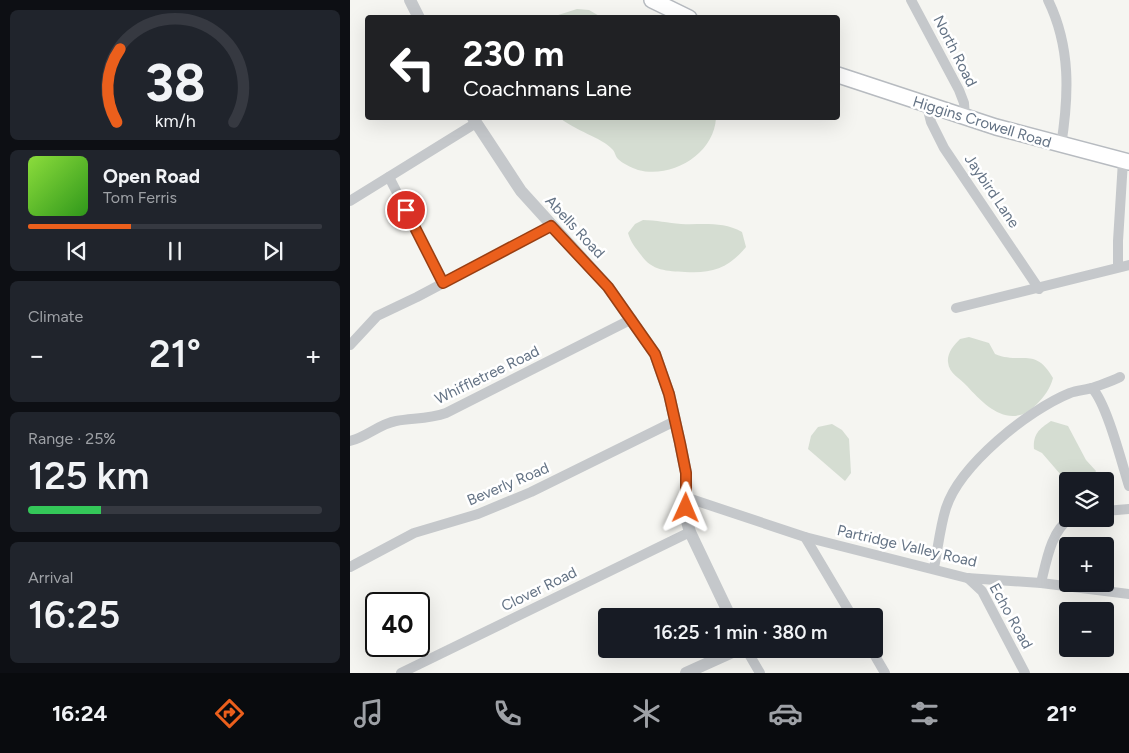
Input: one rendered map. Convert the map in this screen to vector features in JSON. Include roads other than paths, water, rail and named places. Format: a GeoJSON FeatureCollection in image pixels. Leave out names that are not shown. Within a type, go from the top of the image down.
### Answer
{"type":"FeatureCollection","features":[{"type":"Feature","properties":{"kind":"main road"},"geometry":{"type":"LineString","coordinates":[[652,0],[683,15]]}},
{"type":"Feature","properties":{"kind":"main road","name":"Higgins Crowell Road"},"geometry":{"type":"LineString","coordinates":[[840,76],[965,118],[1061,146],[1126,162]]}},
{"type":"Feature","properties":{"kind":"street"},"geometry":{"type":"LineString","coordinates":[[410,0],[418,15]]}},
{"type":"Feature","properties":{"kind":"street","name":"North Road"},"geometry":{"type":"LineString","coordinates":[[911,0],[959,90],[964,103],[965,118]]}},
{"type":"Feature","properties":{"kind":"street"},"geometry":{"type":"LineString","coordinates":[[1048,0],[1058,22],[1066,56],[1066,116],[1061,146]]}},
{"type":"Feature","properties":{"kind":"street","name":"Jaybird Lane"},"geometry":{"type":"LineString","coordinates":[[927,106],[931,122],[944,148],[1039,289]]}},
{"type":"Feature","properties":{"kind":"street"},"geometry":{"type":"LineString","coordinates":[[350,202],[475,120]]}},
{"type":"Feature","properties":{"kind":"street","name":"Abells Road"},"geometry":{"type":"LineString","coordinates":[[475,120],[521,191],[592,269],[632,319],[655,354],[675,421],[686,473],[686,518],[690,532],[726,608]]}},
{"type":"Feature","properties":{"kind":"street"},"geometry":{"type":"LineString","coordinates":[[956,308],[1039,289],[1124,266],[1118,241],[1126,162]]}},
{"type":"Feature","properties":{"kind":"street"},"geometry":{"type":"LineString","coordinates":[[390,177],[443,283]]}},
{"type":"Feature","properties":{"kind":"street"},"geometry":{"type":"LineString","coordinates":[[350,345],[378,316],[551,226]]}},
{"type":"Feature","properties":{"kind":"street","name":"Whiffletree Road"},"geometry":{"type":"LineString","coordinates":[[350,441],[362,437],[378,426],[396,421],[422,419],[446,413],[632,319]]}},
{"type":"Feature","properties":{"kind":"street"},"geometry":{"type":"LineString","coordinates":[[934,568],[946,508],[966,471],[1031,415],[1071,393],[1092,388],[1120,377]]}},
{"type":"Feature","properties":{"kind":"street"},"geometry":{"type":"LineString","coordinates":[[1092,388],[1097,394],[1112,431],[1129,486]]}},
{"type":"Feature","properties":{"kind":"street","name":"Beverly Road"},"geometry":{"type":"LineString","coordinates":[[350,567],[414,533],[478,514],[531,492],[675,421]]}},
{"type":"Feature","properties":{"kind":"street","name":"Partridge Valley Road"},"geometry":{"type":"LineString","coordinates":[[685,497],[805,536],[883,558],[934,568],[967,578],[1041,583],[1129,594]]}},
{"type":"Feature","properties":{"kind":"street"},"geometry":{"type":"LineString","coordinates":[[1114,510],[1129,509]]}},
{"type":"Feature","properties":{"kind":"street"},"geometry":{"type":"LineString","coordinates":[[1041,583],[1061,527]]}},
{"type":"Feature","properties":{"kind":"street","name":"Clover Road"},"geometry":{"type":"LineString","coordinates":[[401,673],[690,532]]}},
{"type":"Feature","properties":{"kind":"street"},"geometry":{"type":"LineString","coordinates":[[805,536],[847,608]]}},
{"type":"Feature","properties":{"kind":"street","name":"Echo Road"},"geometry":{"type":"LineString","coordinates":[[967,578],[985,596],[1025,673]]}},
{"type":"Feature","properties":{"kind":"street"},"geometry":{"type":"LineString","coordinates":[[686,673],[719,658]]}},
{"type":"Feature","properties":{"kind":"street"},"geometry":{"type":"LineString","coordinates":[[751,658],[760,673]]}},
{"type":"Feature","properties":{"kind":"street"},"geometry":{"type":"LineString","coordinates":[[876,658],[885,673]]}}]}
